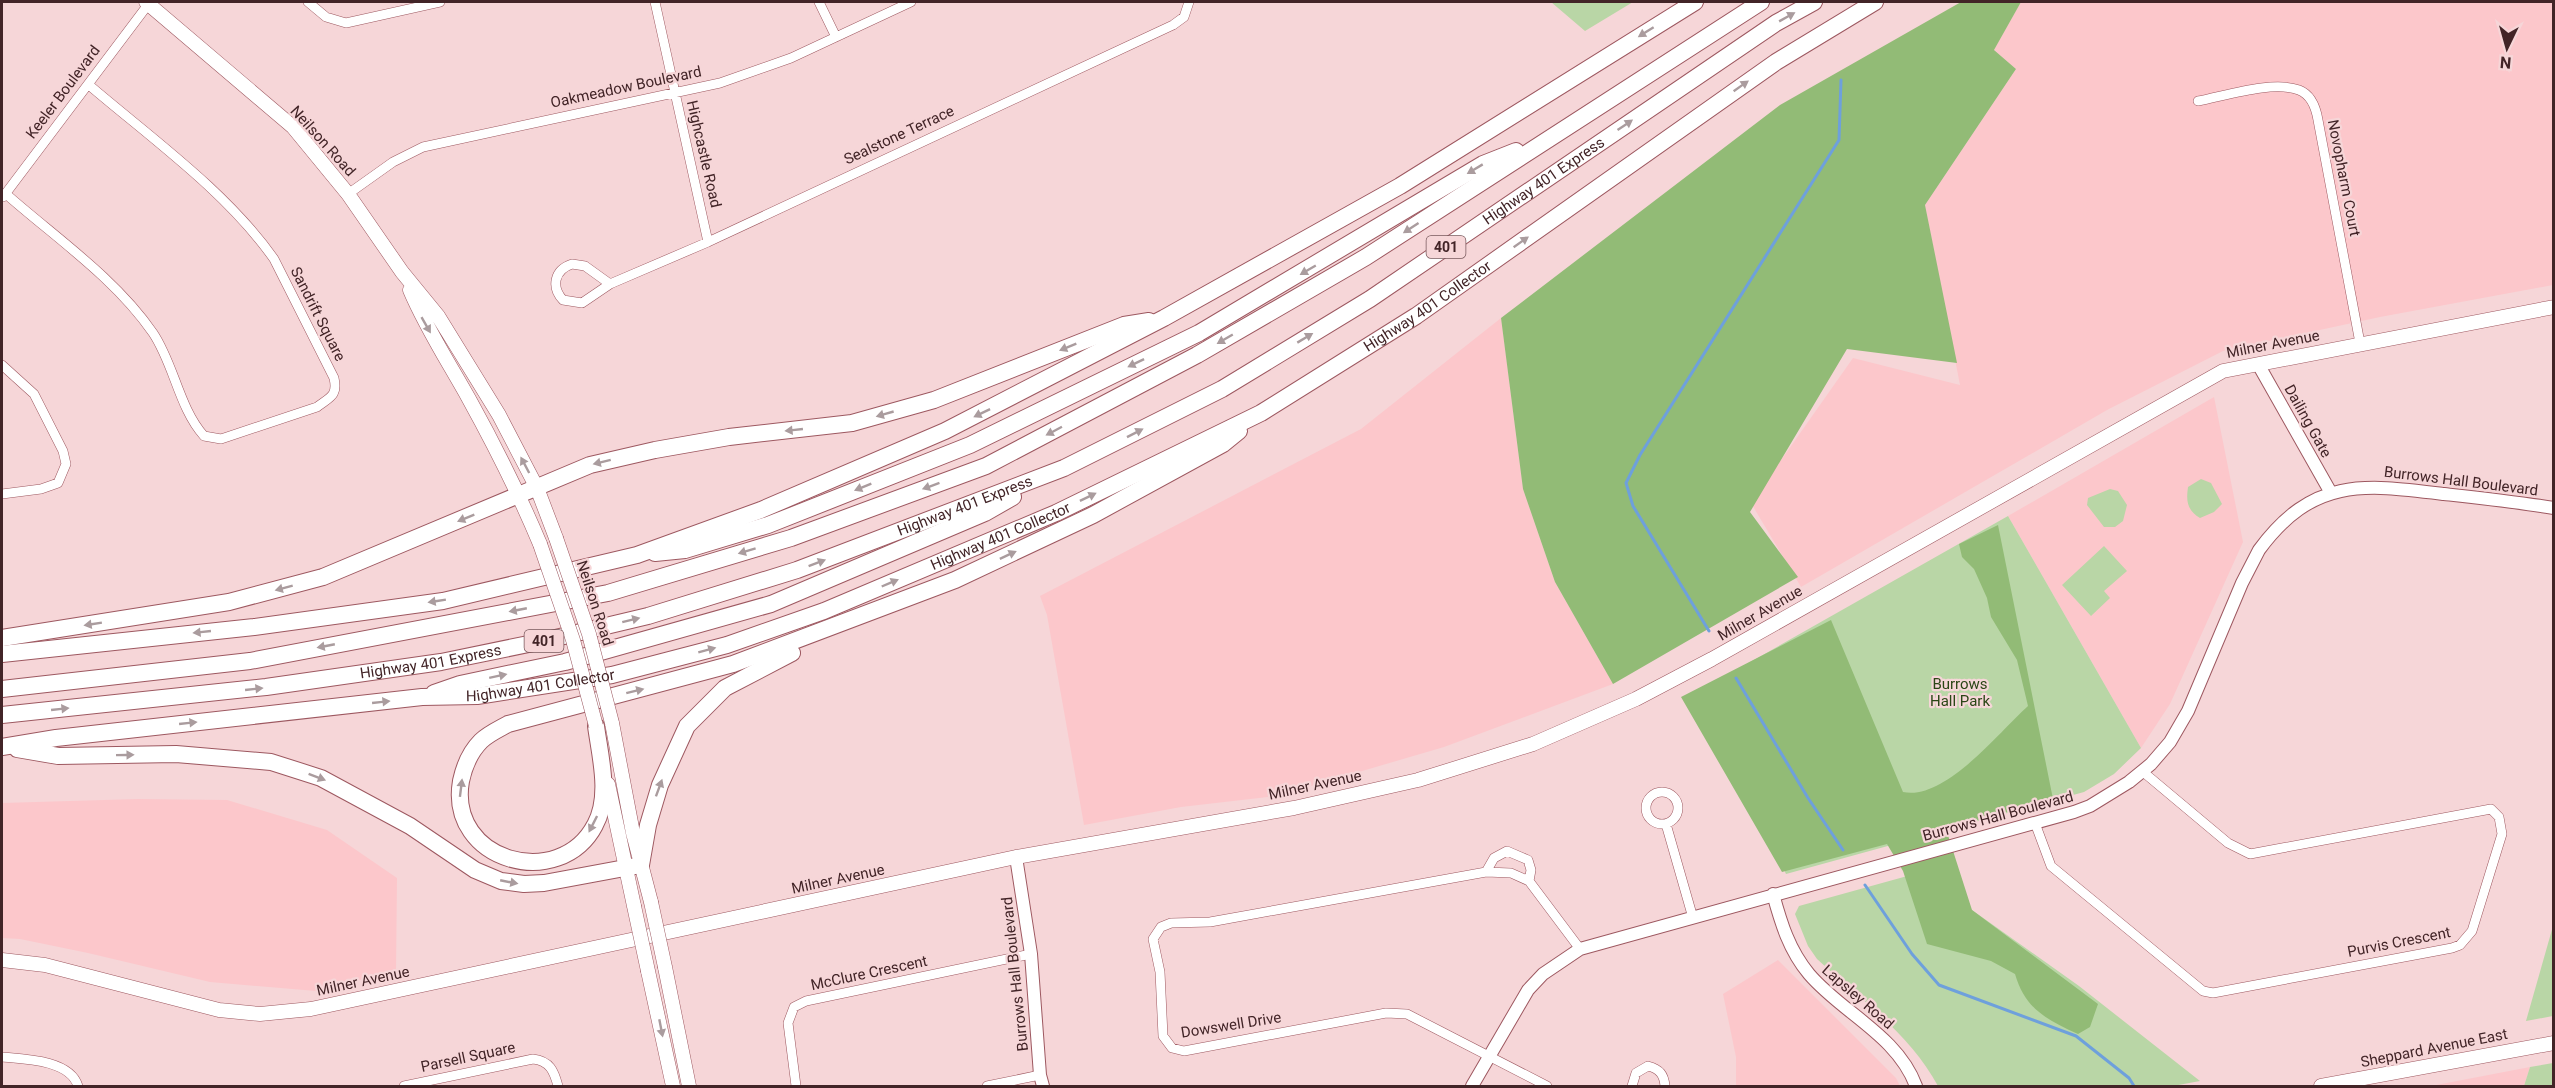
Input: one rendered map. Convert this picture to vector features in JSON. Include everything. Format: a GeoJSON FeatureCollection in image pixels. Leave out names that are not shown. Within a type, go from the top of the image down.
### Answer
{"type":"FeatureCollection","features":[{"type":"Feature","properties":{"kind":"highway"},"geometry":{"type":"LineString","coordinates":[[2,654],[254,627],[443,601],[637,555],[761,510],[945,431],[1164,318],[1400,186],[1695,2]]}},
{"type":"Feature","properties":{"kind":"highway","name":"Highway 401 Express"},"geometry":{"type":"LineString","coordinates":[[2,689],[250,661],[597,595],[791,538],[986,466],[1166,372],[1366,257],[1761,2]]}},
{"type":"Feature","properties":{"kind":"highway","name":"Highway 401 Express"},"geometry":{"type":"LineString","coordinates":[[2,715],[266,687],[441,662],[555,638],[648,616],[797,570],[1064,468],[1222,389],[1370,299],[1776,23],[1814,2]]}},
{"type":"Feature","properties":{"kind":"highway","name":"Highway 401 Collector"},"geometry":{"type":"LineString","coordinates":[[3,747],[56,738],[422,697],[477,696],[612,675],[726,645],[824,611],[1056,513],[1262,413],[1416,316],[1776,62],[1875,2]]}},
{"type":"Feature","properties":{"kind":"highway"},"geometry":{"type":"LineString","coordinates":[[637,555],[685,550],[768,525],[970,445],[1198,333],[1483,164],[1548,139]]}},
{"type":"Feature","properties":{"kind":"highway"},"geometry":{"type":"LineString","coordinates":[[2,638],[229,602],[313,580],[590,465],[655,450],[729,437],[852,423],[934,400],[1124,325],[1164,318]]}},
{"type":"Feature","properties":{"kind":"highway"},"geometry":{"type":"LineString","coordinates":[[604,724],[601,806],[596,825],[580,844],[558,859],[531,862],[502,856],[480,843],[462,820],[459,795],[464,765],[481,741],[508,724],[733,664],[955,580],[1133,494],[1223,444],[1262,413]]}},
{"type":"Feature","properties":{"kind":"highway"},"geometry":{"type":"LineString","coordinates":[[422,697],[460,684],[565,662],[771,604],[986,513],[1064,468]]}},
{"type":"Feature","properties":{"kind":"highway"},"geometry":{"type":"LineString","coordinates":[[3,747],[58,756],[176,754],[271,762],[321,778],[410,826],[475,870],[501,880],[524,884],[544,883],[633,867],[657,795],[687,726],[725,688],[773,661],[936,595],[955,580]]}},
{"type":"Feature","properties":{"kind":"main road","name":"Neilson Road"},"geometry":{"type":"LineString","coordinates":[[148,2],[293,127],[348,194],[450,336],[499,415],[537,488],[590,634],[604,724],[633,867],[634,906],[673,1086]]}},
{"type":"Feature","properties":{"kind":"main road","name":"Neilson Road"},"geometry":{"type":"LineString","coordinates":[[402,272],[421,315],[469,398],[520,496],[540,544],[604,724]]}},
{"type":"Feature","properties":{"kind":"main road","name":"Milner Avenue"},"geometry":{"type":"LineString","coordinates":[[2,960],[45,965],[219,1010],[260,1014],[310,1009],[1016,857],[1316,803],[1418,780],[1533,744],[1636,699],[1712,659],[2180,393],[2223,371],[2553,307]]}},
{"type":"Feature","properties":{"kind":"main road","name":"Neilson Road"},"geometry":{"type":"LineString","coordinates":[[633,867],[651,902],[689,1086]]}},
{"type":"Feature","properties":{"kind":"main road","name":"Sheppard Avenue East"},"geometry":{"type":"LineString","coordinates":[[2321,1086],[2553,1043]]}},
{"type":"Feature","properties":{"kind":"street","name":"Keeler Boulevard"},"geometry":{"type":"LineString","coordinates":[[4,196],[89,85],[148,2]]}},
{"type":"Feature","properties":{"kind":"street"},"geometry":{"type":"LineString","coordinates":[[308,2],[326,17],[346,23],[440,2]]}},
{"type":"Feature","properties":{"kind":"street","name":"Highcastle Road"},"geometry":{"type":"LineString","coordinates":[[655,2],[708,243]]}},
{"type":"Feature","properties":{"kind":"street"},"geometry":{"type":"LineString","coordinates":[[819,2],[836,37]]}},
{"type":"Feature","properties":{"kind":"street","name":"Oakmeadow Boulevard"},"geometry":{"type":"LineString","coordinates":[[348,194],[393,162],[423,147],[675,92],[761,70],[911,2]]}},
{"type":"Feature","properties":{"kind":"street","name":"Sealstone Terrace"},"geometry":{"type":"LineString","coordinates":[[609,284],[579,264],[566,266],[560,270],[555,283],[556,290],[563,300],[576,304],[588,300],[609,284],[708,243],[1173,25],[1184,18],[1189,2]]}},
{"type":"Feature","properties":{"kind":"street","name":"Sandrift Square"},"geometry":{"type":"LineString","coordinates":[[4,196],[126,299],[153,334],[195,423],[204,436],[221,439],[317,408],[332,399],[335,392],[334,378],[274,259],[262,242],[218,195],[89,85]]}},
{"type":"Feature","properties":{"kind":"street","name":"Novopharm Court"},"geometry":{"type":"LineString","coordinates":[[2198,101],[2278,87],[2301,91],[2309,97],[2315,107],[2318,120],[2360,344]]}},
{"type":"Feature","properties":{"kind":"street","name":"Dailing Gate"},"geometry":{"type":"LineString","coordinates":[[2258,364],[2331,493]]}},
{"type":"Feature","properties":{"kind":"street"},"geometry":{"type":"LineString","coordinates":[[2,365],[34,394],[63,451],[66,464],[58,483],[41,489],[2,494]]}},
{"type":"Feature","properties":{"kind":"street","name":"Burrows Hall Boulevard"},"geometry":{"type":"LineString","coordinates":[[1472,1086],[1528,990],[1543,974],[1580,949],[2090,806],[2142,771],[2170,742],[2188,711],[2242,583],[2259,550],[2288,518],[2310,502],[2331,493],[2367,486],[2553,508]]}},
{"type":"Feature","properties":{"kind":"street","name":"Purvis Crescent"},"geometry":{"type":"LineString","coordinates":[[2035,823],[2051,866],[2203,991],[2213,993],[2452,948],[2460,945],[2472,931],[2502,834],[2499,817],[2491,809],[2250,854],[2228,843],[2142,771]]}},
{"type":"Feature","properties":{"kind":"street"},"geometry":{"type":"LineString","coordinates":[[1666,824],[1693,918]]}},
{"type":"Feature","properties":{"kind":"street"},"geometry":{"type":"LineString","coordinates":[[1486,872],[1494,858],[1507,851],[1528,860],[1531,870],[1528,881],[1580,949]]}},
{"type":"Feature","properties":{"kind":"street","name":"Burrows Hall Boulevard"},"geometry":{"type":"LineString","coordinates":[[1016,857],[1031,954],[1042,1081]]}},
{"type":"Feature","properties":{"kind":"street","name":"Dowswell Drive"},"geometry":{"type":"LineString","coordinates":[[1490,1055],[1407,1014],[1386,1013],[1184,1051],[1172,1048],[1163,1036],[1159,962],[1154,939],[1161,927],[1171,923],[1210,922],[1486,872],[1511,873],[1528,881]]}},
{"type":"Feature","properties":{"kind":"street","name":"Lapsley Road"},"geometry":{"type":"LineString","coordinates":[[1773,894],[1788,942],[1809,974],[1892,1046],[1916,1086]]}},
{"type":"Feature","properties":{"kind":"street","name":"McClure Crescent"},"geometry":{"type":"LineString","coordinates":[[796,1086],[788,1023],[794,1007],[806,1001],[1031,954]]}},
{"type":"Feature","properties":{"kind":"street"},"geometry":{"type":"LineString","coordinates":[[1490,1055],[1547,1086]]}},
{"type":"Feature","properties":{"kind":"street"},"geometry":{"type":"LineString","coordinates":[[2,1057],[68,1070],[78,1086]]}},
{"type":"Feature","properties":{"kind":"street","name":"Parsell Square"},"geometry":{"type":"LineString","coordinates":[[404,1086],[533,1059],[548,1063],[554,1070],[558,1086]]}},
{"type":"Feature","properties":{"kind":"street"},"geometry":{"type":"LineString","coordinates":[[1632,1086],[1636,1073],[1648,1066],[1656,1068],[1663,1075],[1665,1086]]}},
{"type":"Feature","properties":{"kind":"street"},"geometry":{"type":"LineString","coordinates":[[987,1086],[1042,1081]]}},
{"type":"Feature","properties":{"kind":"shaded area"},"geometry":{"type":"Polygon","coordinates":[[[2021,2],[2553,2],[2553,285],[2380,317],[2223,351],[2107,410],[1801,587],[1751,503],[1853,358],[1960,385],[1925,205],[2016,69],[1994,50],[2021,2]]]}},
{"type":"Feature","properties":{"kind":"shaded area"},"geometry":{"type":"Polygon","coordinates":[[[1501,318],[1523,489],[1555,582],[1613,684],[1444,747],[1277,796],[1181,807],[1084,825],[1047,615],[1040,596],[1361,429],[1501,318]]]}},
{"type":"Feature","properties":{"kind":"shaded area"},"geometry":{"type":"Polygon","coordinates":[[[2214,397],[2243,542],[2170,704],[2141,748],[2008,516],[2214,397]]]}},
{"type":"Feature","properties":{"kind":"shaded area"},"geometry":{"type":"Polygon","coordinates":[[[138,799],[227,800],[327,830],[397,878],[396,971],[316,991],[210,982],[88,953],[20,939],[2,938],[2,803],[138,799]]]}},
{"type":"Feature","properties":{"kind":"shaded area"},"geometry":{"type":"Polygon","coordinates":[[[1778,960],[1896,1078],[1900,1086],[1736,1086],[1736,1057],[1723,994],[1778,960]]]}},
{"type":"Feature","properties":{"kind":"shaded area"},"geometry":{"type":"Polygon","coordinates":[[[2530,1067],[2524,1086],[2431,1086],[2530,1067]]]}},
{"type":"Feature","properties":{"kind":"green space"},"geometry":{"type":"Polygon","coordinates":[[[1551,2],[1633,2],[1585,31],[1551,2]]]}},
{"type":"Feature","properties":{"kind":"green space"},"geometry":{"type":"Polygon","coordinates":[[[1961,2],[2021,2],[1994,50],[2016,69],[1925,205],[1957,363],[1847,349],[1750,512],[1798,577],[1613,684],[1555,582],[1523,489],[1501,318],[1780,105],[1961,2]]]}},
{"type":"Feature","properties":{"kind":"green space"},"geometry":{"type":"Polygon","coordinates":[[[2201,479],[2211,483],[2222,504],[2214,512],[2200,518],[2188,505],[2187,497],[2188,487],[2201,479]]]}},
{"type":"Feature","properties":{"kind":"green space"},"geometry":{"type":"Polygon","coordinates":[[[2110,489],[2118,491],[2127,505],[2123,521],[2115,527],[2104,527],[2087,505],[2088,498],[2110,489]]]}},
{"type":"Feature","properties":{"kind":"green space","name":"Burrows Hall Park"},"geometry":{"type":"Polygon","coordinates":[[[2008,516],[2141,748],[2114,774],[2084,792],[1786,874],[1723,740],[1722,678],[2008,516]]]}},
{"type":"Feature","properties":{"kind":"green space"},"geometry":{"type":"Polygon","coordinates":[[[1998,525],[2053,799],[1946,829],[1972,910],[2098,1004],[2090,1027],[2078,1034],[2056,1024],[2031,1005],[2019,986],[2015,974],[1991,961],[1927,944],[1903,871],[1887,844],[1782,872],[1681,697],[1831,620],[1903,792],[1919,792],[1936,786],[1970,762],[2028,706],[2017,660],[1991,617],[1987,598],[1974,569],[1962,557],[1959,544],[1998,525]]]}},
{"type":"Feature","properties":{"kind":"green space"},"geometry":{"type":"Polygon","coordinates":[[[2104,546],[2127,571],[2104,591],[2110,598],[2091,616],[2062,585],[2104,546]]]}},
{"type":"Feature","properties":{"kind":"green space"},"geometry":{"type":"Polygon","coordinates":[[[1929,870],[1972,910],[2079,986],[2200,1081],[2173,1086],[1938,1086],[1927,1067],[1899,1034],[1817,959],[1808,946],[1795,914],[1799,906],[1929,870]]]}},
{"type":"Feature","properties":{"kind":"green space"},"geometry":{"type":"Polygon","coordinates":[[[2553,926],[2553,1016],[2526,1021],[2553,926]]]}},
{"type":"Feature","properties":{"kind":"green space"},"geometry":{"type":"Polygon","coordinates":[[[2553,1063],[2553,1086],[2524,1086],[2530,1067],[2553,1063]]]}},
{"type":"Feature","properties":{"kind":"waterway"},"geometry":{"type":"LineString","coordinates":[[1709,631],[1633,506],[1626,483],[1640,455],[1839,140],[1841,80]]}},
{"type":"Feature","properties":{"kind":"waterway"},"geometry":{"type":"LineString","coordinates":[[1736,678],[1808,798],[1843,850]]}},
{"type":"Feature","properties":{"kind":"waterway"},"geometry":{"type":"LineString","coordinates":[[1865,885],[1912,954],[1939,985],[2076,1036],[2129,1078],[2134,1086]]}}]}
